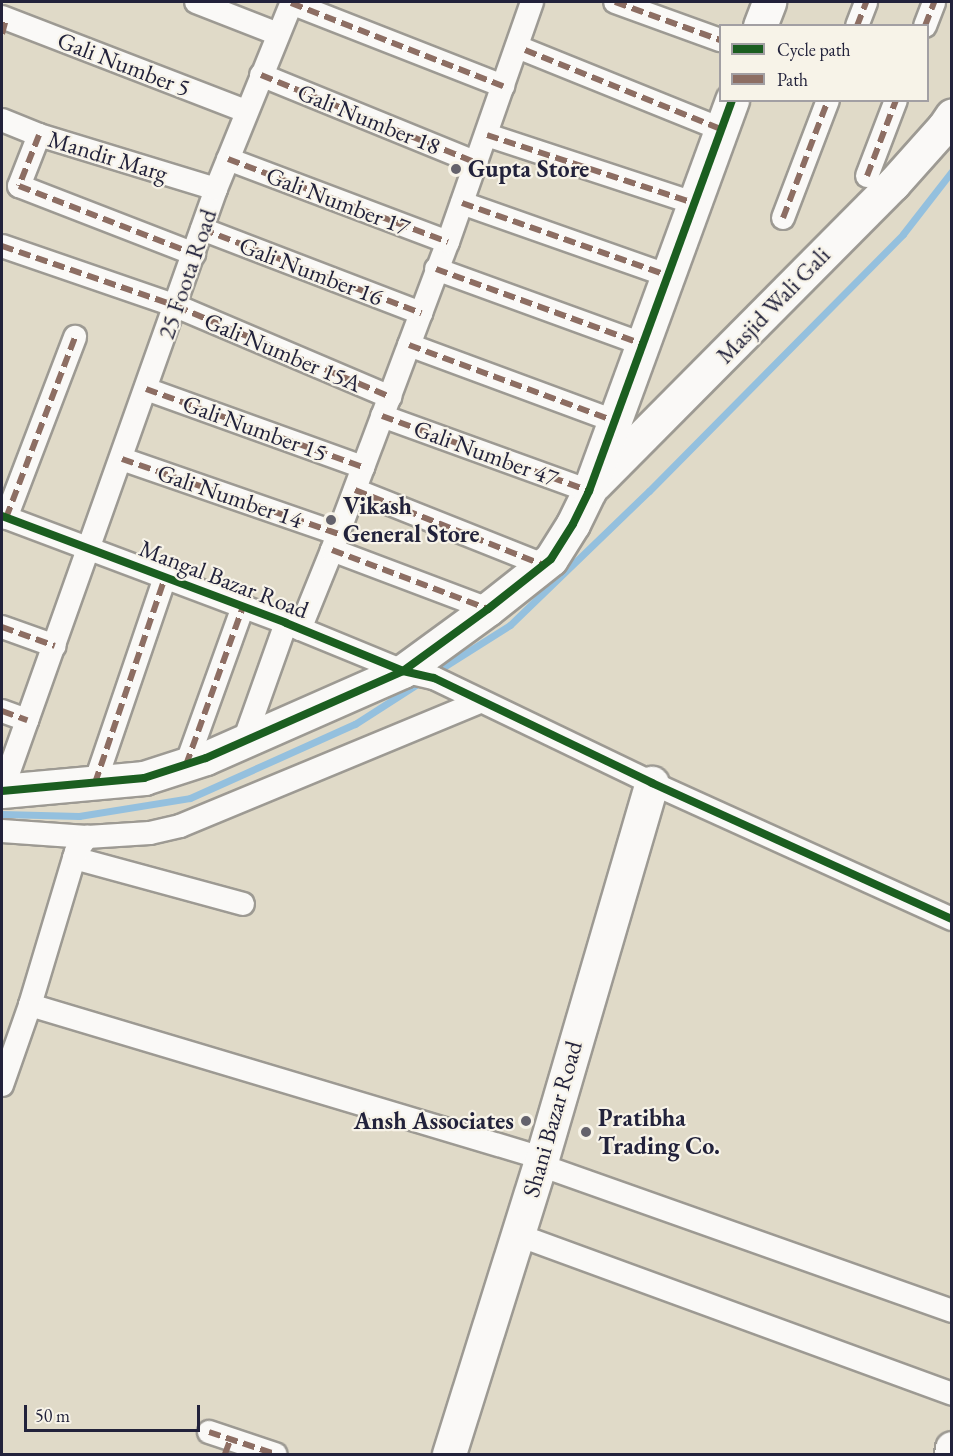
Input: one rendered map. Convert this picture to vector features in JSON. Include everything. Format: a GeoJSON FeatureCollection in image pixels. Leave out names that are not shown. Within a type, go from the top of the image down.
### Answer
{"type":"FeatureCollection","features":[{"type":"Feature","properties":{"kind":"street"},"geometry":{"type":"LineString","coordinates":[[196,2],[278,34]]}},
{"type":"Feature","properties":{"kind":"street"},"geometry":{"type":"LineString","coordinates":[[291,2],[503,86]]}},
{"type":"Feature","properties":{"kind":"street","name":"25 Foota Road"},"geometry":{"type":"LineString","coordinates":[[2,791],[122,459],[216,189],[291,2]]}},
{"type":"Feature","properties":{"kind":"street"},"geometry":{"type":"LineString","coordinates":[[244,741],[293,626],[335,542],[436,269],[448,243],[532,2]]}},
{"type":"Feature","properties":{"kind":"street"},"geometry":{"type":"LineString","coordinates":[[615,2],[719,40]]}},
{"type":"Feature","properties":{"kind":"street"},"geometry":{"type":"LineString","coordinates":[[761,24],[769,2]]}},
{"type":"Feature","properties":{"kind":"street"},"geometry":{"type":"LineString","coordinates":[[858,24],[866,2]]}},
{"type":"Feature","properties":{"kind":"street"},"geometry":{"type":"LineString","coordinates":[[926,24],[934,2]]}},
{"type":"Feature","properties":{"kind":"street","name":"Gali Number 5"},"geometry":{"type":"LineString","coordinates":[[3,24],[246,111]]}},
{"type":"Feature","properties":{"kind":"street"},"geometry":{"type":"LineString","coordinates":[[2,791],[144,778],[186,765],[418,674],[488,609],[543,565],[563,541],[589,490],[727,115],[525,50]]}},
{"type":"Feature","properties":{"kind":"street","name":"Gali Number 18"},"geometry":{"type":"LineString","coordinates":[[261,75],[477,163]]}},
{"type":"Feature","properties":{"kind":"street"},"geometry":{"type":"LineString","coordinates":[[783,218],[827,102]]}},
{"type":"Feature","properties":{"kind":"street"},"geometry":{"type":"LineString","coordinates":[[867,176],[895,102]]}},
{"type":"Feature","properties":{"kind":"street","name":"Masjid Wali Gali"},"geometry":{"type":"LineString","coordinates":[[589,490],[893,184],[944,127],[951,115]]}},
{"type":"Feature","properties":{"kind":"street","name":"Mandir Marg"},"geometry":{"type":"LineString","coordinates":[[2,120],[39,135],[216,189]]}},
{"type":"Feature","properties":{"kind":"street"},"geometry":{"type":"LineString","coordinates":[[39,135],[19,186],[194,254]]}},
{"type":"Feature","properties":{"kind":"street"},"geometry":{"type":"LineString","coordinates":[[487,135],[694,203]]}},
{"type":"Feature","properties":{"kind":"street","name":"Gali Number 17"},"geometry":{"type":"LineString","coordinates":[[228,159],[448,243]]}},
{"type":"Feature","properties":{"kind":"street"},"geometry":{"type":"LineString","coordinates":[[462,203],[667,275]]}},
{"type":"Feature","properties":{"kind":"street","name":"Gali Number 16"},"geometry":{"type":"LineString","coordinates":[[202,229],[421,313]]}},
{"type":"Feature","properties":{"kind":"street","name":"Gali Number 15A"},"geometry":{"type":"LineString","coordinates":[[2,246],[176,306],[386,406]]}},
{"type":"Feature","properties":{"kind":"street"},"geometry":{"type":"LineString","coordinates":[[436,269],[642,344]]}},
{"type":"Feature","properties":{"kind":"street"},"geometry":{"type":"LineString","coordinates":[[4,517],[75,337]]}},
{"type":"Feature","properties":{"kind":"street"},"geometry":{"type":"LineString","coordinates":[[409,345],[614,421]]}},
{"type":"Feature","properties":{"kind":"street","name":"Gali Number 15"},"geometry":{"type":"LineString","coordinates":[[146,389],[363,467]]}},
{"type":"Feature","properties":{"kind":"street","name":"Gali Number 47"},"geometry":{"type":"LineString","coordinates":[[386,406],[589,490]]}},
{"type":"Feature","properties":{"kind":"street","name":"Gali Number 14"},"geometry":{"type":"LineString","coordinates":[[122,459],[335,542],[488,609]]}},
{"type":"Feature","properties":{"kind":"street"},"geometry":{"type":"LineString","coordinates":[[355,490],[543,565]]}},
{"type":"Feature","properties":{"kind":"street","name":"Mangal Bazar Road"},"geometry":{"type":"LineString","coordinates":[[4,517],[418,674],[951,919]]}},
{"type":"Feature","properties":{"kind":"street"},"geometry":{"type":"LineString","coordinates":[[95,783],[165,577]]}},
{"type":"Feature","properties":{"kind":"street"},"geometry":{"type":"LineString","coordinates":[[186,765],[243,607]]}},
{"type":"Feature","properties":{"kind":"street"},"geometry":{"type":"LineString","coordinates":[[2,627],[55,646]]}},
{"type":"Feature","properties":{"kind":"street"},"geometry":{"type":"LineString","coordinates":[[2,831],[87,837],[150,833],[180,826],[470,697]]}},
{"type":"Feature","properties":{"kind":"street"},"geometry":{"type":"LineString","coordinates":[[2,711],[27,720]]}},
{"type":"Feature","properties":{"kind":"street","name":"Shani Bazar Road"},"geometry":{"type":"LineString","coordinates":[[448,1455],[541,1161],[652,783]]}},
{"type":"Feature","properties":{"kind":"street"},"geometry":{"type":"LineString","coordinates":[[2,1085],[30,1005],[74,858],[81,843],[87,837]]}},
{"type":"Feature","properties":{"kind":"street"},"geometry":{"type":"LineString","coordinates":[[74,858],[243,904]]}},
{"type":"Feature","properties":{"kind":"street"},"geometry":{"type":"LineString","coordinates":[[30,1005],[541,1161],[951,1311]]}},
{"type":"Feature","properties":{"kind":"street"},"geometry":{"type":"LineString","coordinates":[[518,1235],[951,1394]]}},
{"type":"Feature","properties":{"kind":"street"},"geometry":{"type":"LineString","coordinates":[[221,1442],[275,1455]]}},
{"type":"Feature","properties":{"kind":"street"},"geometry":{"type":"LineString","coordinates":[[951,1448],[951,1455]]}},
{"type":"Feature","properties":{"kind":"waterway"},"geometry":{"type":"LineString","coordinates":[[434,673],[510,625],[649,491],[903,234],[952,171]]}},
{"type":"Feature","properties":{"kind":"waterway"},"geometry":{"type":"LineString","coordinates":[[2,814],[79,816],[190,798],[355,724],[422,681]]}},
{"type":"Feature","properties":{"kind":"marked path"},"geometry":{"type":"LineString","coordinates":[[615,2],[719,40]]}},
{"type":"Feature","properties":{"kind":"marked path"},"geometry":{"type":"LineString","coordinates":[[858,24],[866,2]]}},
{"type":"Feature","properties":{"kind":"marked path"},"geometry":{"type":"LineString","coordinates":[[926,24],[934,2]]}},
{"type":"Feature","properties":{"kind":"marked path"},"geometry":{"type":"LineString","coordinates":[[291,3],[503,86]]}},
{"type":"Feature","properties":{"kind":"marked path"},"geometry":{"type":"LineString","coordinates":[[2,34],[6,19]]}},
{"type":"Feature","properties":{"kind":"marked path"},"geometry":{"type":"LineString","coordinates":[[525,50],[721,129]]}},
{"type":"Feature","properties":{"kind":"marked path"},"geometry":{"type":"LineString","coordinates":[[261,75],[477,163]]}},
{"type":"Feature","properties":{"kind":"marked path"},"geometry":{"type":"LineString","coordinates":[[783,218],[827,102]]}},
{"type":"Feature","properties":{"kind":"marked path"},"geometry":{"type":"LineString","coordinates":[[867,176],[895,102]]}},
{"type":"Feature","properties":{"kind":"marked path"},"geometry":{"type":"LineString","coordinates":[[39,135],[19,186],[194,254]]}},
{"type":"Feature","properties":{"kind":"marked path"},"geometry":{"type":"LineString","coordinates":[[487,135],[694,203]]}},
{"type":"Feature","properties":{"kind":"marked path"},"geometry":{"type":"LineString","coordinates":[[228,159],[448,242]]}},
{"type":"Feature","properties":{"kind":"marked path"},"geometry":{"type":"LineString","coordinates":[[462,203],[667,275]]}},
{"type":"Feature","properties":{"kind":"marked path"},"geometry":{"type":"LineString","coordinates":[[202,229],[421,313]]}},
{"type":"Feature","properties":{"kind":"marked path"},"geometry":{"type":"LineString","coordinates":[[2,246],[176,306],[390,397]]}},
{"type":"Feature","properties":{"kind":"marked path"},"geometry":{"type":"LineString","coordinates":[[436,269],[642,344]]}},
{"type":"Feature","properties":{"kind":"marked path"},"geometry":{"type":"LineString","coordinates":[[6,518],[75,337]]}},
{"type":"Feature","properties":{"kind":"marked path"},"geometry":{"type":"LineString","coordinates":[[409,345],[614,421]]}},
{"type":"Feature","properties":{"kind":"marked path"},"geometry":{"type":"LineString","coordinates":[[146,389],[363,467]]}},
{"type":"Feature","properties":{"kind":"marked path"},"geometry":{"type":"LineString","coordinates":[[382,416],[589,491]]}},
{"type":"Feature","properties":{"kind":"marked path"},"geometry":{"type":"LineString","coordinates":[[122,459],[338,534]]}},
{"type":"Feature","properties":{"kind":"marked path"},"geometry":{"type":"LineString","coordinates":[[355,490],[543,565]]}},
{"type":"Feature","properties":{"kind":"marked path"},"geometry":{"type":"LineString","coordinates":[[332,550],[488,609]]}},
{"type":"Feature","properties":{"kind":"marked path"},"geometry":{"type":"LineString","coordinates":[[95,783],[165,577]]}},
{"type":"Feature","properties":{"kind":"marked path"},"geometry":{"type":"LineString","coordinates":[[186,765],[243,607]]}},
{"type":"Feature","properties":{"kind":"marked path"},"geometry":{"type":"LineString","coordinates":[[2,627],[55,646]]}},
{"type":"Feature","properties":{"kind":"marked path"},"geometry":{"type":"LineString","coordinates":[[2,711],[27,720]]}},
{"type":"Feature","properties":{"kind":"marked path"},"geometry":{"type":"LineString","coordinates":[[209,1432],[275,1454]]}},
{"type":"Feature","properties":{"kind":"marked path"},"geometry":{"type":"LineString","coordinates":[[225,1454],[230,1440]]}},
{"type":"Feature","properties":{"kind":"cycle path"},"geometry":{"type":"LineString","coordinates":[[2,791],[144,778],[206,758],[403,671],[488,609],[551,559],[573,524],[589,491],[731,102]]}},
{"type":"Feature","properties":{"kind":"cycle path"},"geometry":{"type":"LineString","coordinates":[[2,516],[286,623],[403,671],[434,678],[652,783],[952,919]]}},
{"type":"Feature","properties":{"kind":"place","name":"Gupta Store"},"geometry":{"type":"Point","coordinates":[456,169]}},
{"type":"Feature","properties":{"kind":"place","name":"Vikash General Store"},"geometry":{"type":"Point","coordinates":[331,520]}},
{"type":"Feature","properties":{"kind":"place","name":"Ansh Associates"},"geometry":{"type":"Point","coordinates":[526,1121]}},
{"type":"Feature","properties":{"kind":"place","name":"Pratibha Trading Co."},"geometry":{"type":"Point","coordinates":[586,1132]}}]}
